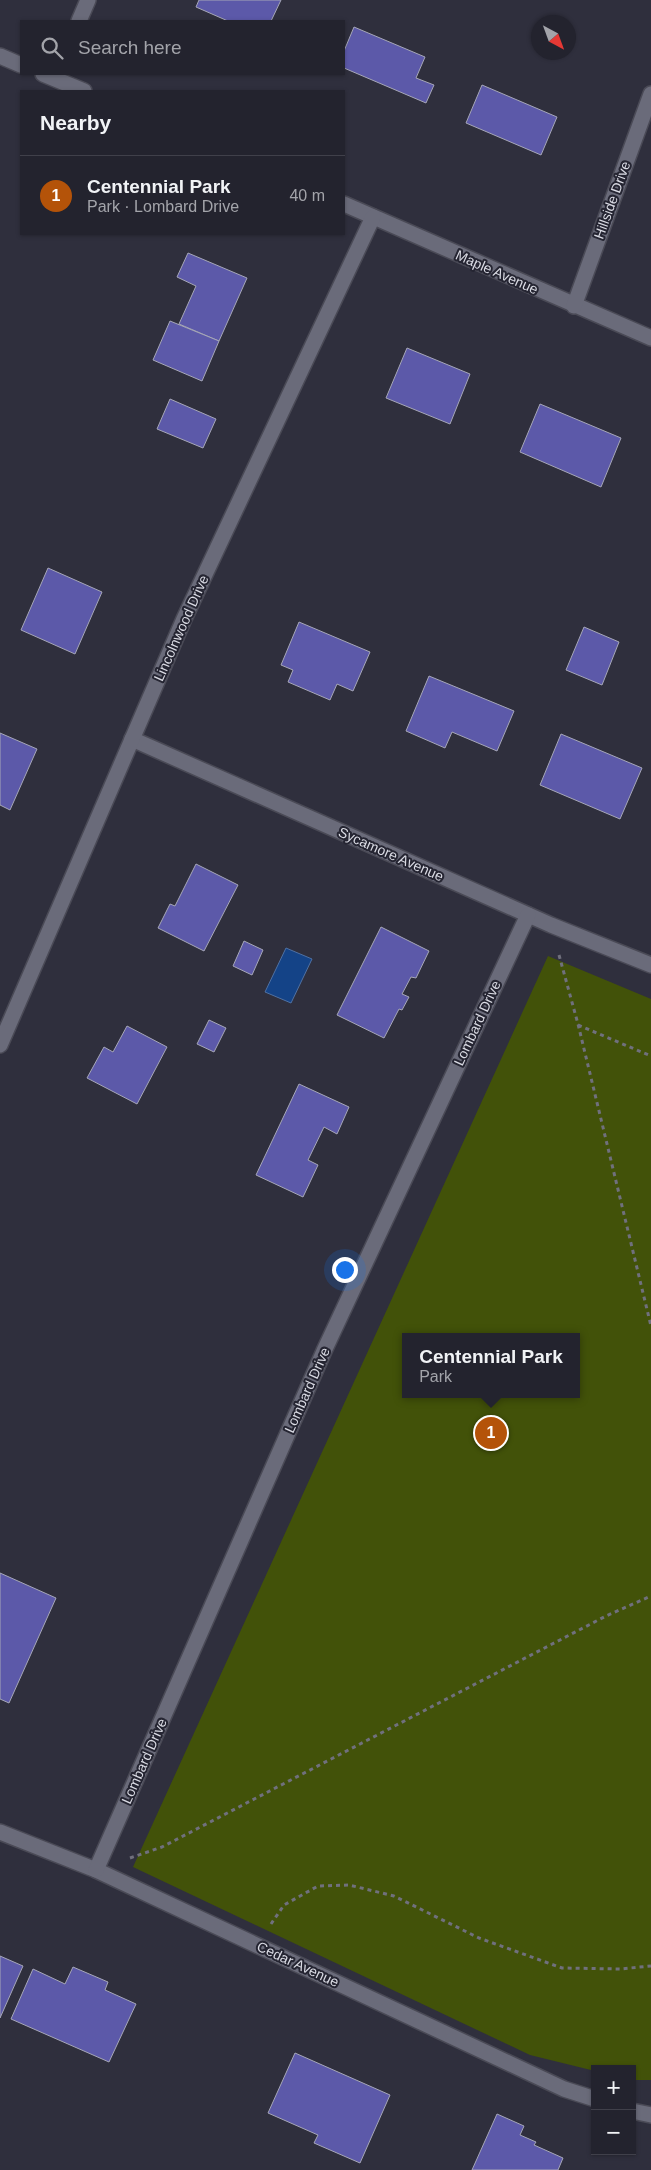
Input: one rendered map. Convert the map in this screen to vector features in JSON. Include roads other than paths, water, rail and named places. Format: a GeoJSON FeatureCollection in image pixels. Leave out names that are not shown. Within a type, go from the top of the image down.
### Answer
{"type":"FeatureCollection","features":[{"type":"Feature","properties":{"kind":"street"},"geometry":{"type":"LineString","coordinates":[[79,20],[88,0]]}},
{"type":"Feature","properties":{"kind":"street"},"geometry":{"type":"LineString","coordinates":[[0,56],[20,65]]}},
{"type":"Feature","properties":{"kind":"street"},"geometry":{"type":"LineString","coordinates":[[52,76],[82,90]]}},
{"type":"Feature","properties":{"kind":"street","name":"Hillside Drive"},"geometry":{"type":"LineString","coordinates":[[574,306],[651,94]]}},
{"type":"Feature","properties":{"kind":"street","name":"Maple Avenue"},"geometry":{"type":"LineString","coordinates":[[345,204],[651,338]]}},
{"type":"Feature","properties":{"kind":"street","name":"Lincolnwood Drive"},"geometry":{"type":"LineString","coordinates":[[0,1045],[184,619],[372,217]]}},
{"type":"Feature","properties":{"kind":"street","name":"Sycamore Avenue"},"geometry":{"type":"LineString","coordinates":[[132,739],[528,915],[651,965]]}},
{"type":"Feature","properties":{"kind":"street","name":"Lombard Drive"},"geometry":{"type":"LineString","coordinates":[[96,1870],[324,1351],[528,915]]}},
{"type":"Feature","properties":{"kind":"street","name":"Cedar Avenue"},"geometry":{"type":"LineString","coordinates":[[0,1832],[96,1870],[564,2089],[591,2098]]}},
{"type":"Feature","properties":{"kind":"street"},"geometry":{"type":"LineString","coordinates":[[636,2112],[651,2115]]}},
{"type":"Feature","properties":{"kind":"water"},"geometry":{"type":"Polygon","coordinates":[[[286,948],[312,959],[291,1003],[265,992],[286,948]]]}},
{"type":"Feature","properties":{"kind":"place","name":"Centennial Park"},"geometry":{"type":"Point","coordinates":[491,1433]}}]}
